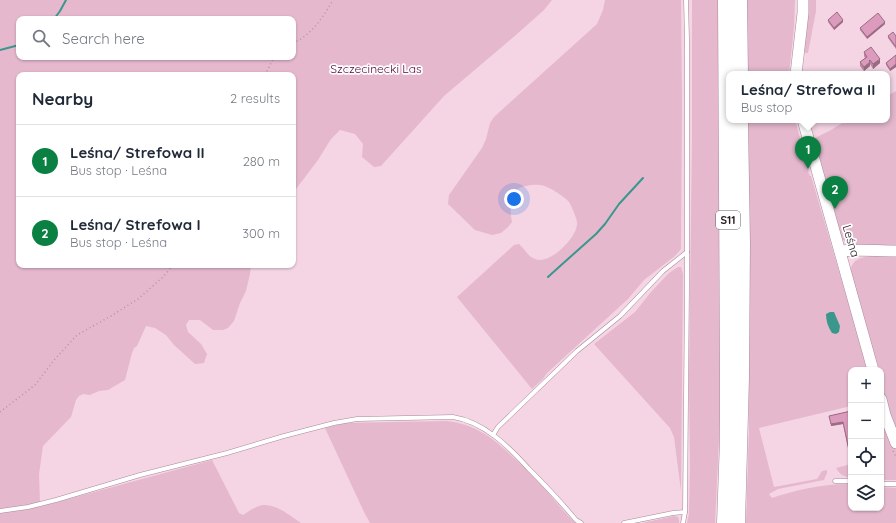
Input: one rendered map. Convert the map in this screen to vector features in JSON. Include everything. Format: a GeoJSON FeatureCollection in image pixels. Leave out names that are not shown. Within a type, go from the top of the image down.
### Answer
{"type":"FeatureCollection","features":[{"type":"Feature","properties":{"kind":"highway","name":"S11"},"geometry":{"type":"LineString","coordinates":[[726,0],[726,71]]}},
{"type":"Feature","properties":{"kind":"highway"},"geometry":{"type":"LineString","coordinates":[[739,0],[740,71]]}},
{"type":"Feature","properties":{"kind":"highway","name":"S11"},"geometry":{"type":"LineString","coordinates":[[725,523],[728,440],[727,123]]}},
{"type":"Feature","properties":{"kind":"highway","name":"S11"},"geometry":{"type":"LineString","coordinates":[[737,523],[742,276],[740,123]]}},
{"type":"Feature","properties":{"kind":"street"},"geometry":{"type":"LineString","coordinates":[[796,71],[803,13],[803,0]]}},
{"type":"Feature","properties":{"kind":"street","name":"Leśna"},"geometry":{"type":"LineString","coordinates":[[804,123],[872,367]]}},
{"type":"Feature","properties":{"kind":"street"},"geometry":{"type":"LineString","coordinates":[[841,255],[855,257],[892,251]]}},
{"type":"Feature","properties":{"kind":"street"},"geometry":{"type":"LineString","coordinates":[[882,403],[885,415],[896,442]]}},
{"type":"Feature","properties":{"kind":"lane"},"geometry":{"type":"LineString","coordinates":[[683,523],[685,512],[687,252],[688,39],[686,0]]}},
{"type":"Feature","properties":{"kind":"lane"},"geometry":{"type":"LineString","coordinates":[[492,435],[498,427],[550,377],[620,316],[663,271],[687,252]]}},
{"type":"Feature","properties":{"kind":"lane"},"geometry":{"type":"LineString","coordinates":[[0,511],[28,507],[56,500],[312,428],[345,421],[357,419],[453,417],[468,421],[492,435],[518,457],[576,520],[581,523]]}},
{"type":"Feature","properties":{"kind":"lane"},"geometry":{"type":"LineString","coordinates":[[835,481],[848,481]]}},
{"type":"Feature","properties":{"kind":"lane"},"geometry":{"type":"LineString","coordinates":[[884,484],[896,484]]}},
{"type":"Feature","properties":{"kind":"lane"},"geometry":{"type":"LineString","coordinates":[[624,523],[685,512]]}},
{"type":"Feature","properties":{"kind":"path"},"geometry":{"type":"LineString","coordinates":[[296,42],[308,34],[333,0]]}},
{"type":"Feature","properties":{"kind":"path"},"geometry":{"type":"LineString","coordinates":[[266,72],[272,60]]}},
{"type":"Feature","properties":{"kind":"path"},"geometry":{"type":"LineString","coordinates":[[0,412],[35,385],[59,354],[77,335],[138,299],[170,268]]}},
{"type":"Feature","properties":{"kind":"green space","name":"Szczecinecki Las"},"geometry":{"type":"Polygon","coordinates":[[[0,0],[552,0],[544,10],[517,34],[444,96],[381,166],[374,167],[362,157],[363,144],[355,134],[340,130],[331,139],[318,160],[296,189],[296,72],[16,72],[16,268],[251,268],[246,291],[234,321],[228,328],[223,330],[213,330],[200,320],[189,320],[186,325],[188,332],[201,344],[207,354],[204,363],[195,364],[174,345],[166,335],[155,328],[146,326],[137,346],[134,348],[132,353],[125,380],[108,390],[99,391],[90,395],[83,394],[79,396],[76,400],[71,417],[43,446],[39,474],[39,507],[212,460],[239,513],[243,515],[258,506],[268,505],[283,511],[301,523],[0,523],[0,0]]]}},
{"type":"Feature","properties":{"kind":"green space"},"geometry":{"type":"Polygon","coordinates":[[[605,0],[681,0],[681,249],[675,256],[644,280],[628,299],[547,373],[532,389],[457,297],[514,245],[519,244],[532,258],[535,259],[541,260],[555,254],[573,235],[577,220],[569,202],[556,192],[543,186],[526,186],[519,188],[511,204],[512,222],[501,233],[492,235],[475,230],[448,204],[449,195],[482,148],[490,123],[494,117],[597,24],[603,10],[605,0]]]}},
{"type":"Feature","properties":{"kind":"green space"},"geometry":{"type":"Polygon","coordinates":[[[692,0],[719,0],[720,418],[715,523],[687,523],[689,513],[690,469],[689,378],[692,0]]]}},
{"type":"Feature","properties":{"kind":"green space"},"geometry":{"type":"Polygon","coordinates":[[[746,0],[795,0],[789,71],[747,71],[746,0]]]}},
{"type":"Feature","properties":{"kind":"green space"},"geometry":{"type":"Polygon","coordinates":[[[808,0],[816,0],[816,11],[808,53],[806,53],[803,51],[808,0]]]}},
{"type":"Feature","properties":{"kind":"green space"},"geometry":{"type":"Polygon","coordinates":[[[896,91],[896,246],[852,245],[841,238],[813,139],[842,123],[890,123],[890,94],[896,91]]]}},
{"type":"Feature","properties":{"kind":"green space"},"geometry":{"type":"Polygon","coordinates":[[[747,123],[796,123],[809,171],[808,172],[811,176],[867,367],[848,367],[848,407],[759,428],[774,487],[817,479],[822,471],[827,470],[824,480],[778,489],[769,494],[772,498],[811,488],[848,484],[848,511],[884,511],[884,487],[896,488],[896,523],[746,523],[749,429],[747,123]]]}},
{"type":"Feature","properties":{"kind":"green space"},"geometry":{"type":"Polygon","coordinates":[[[896,255],[896,432],[884,396],[884,367],[876,367],[850,270],[854,262],[857,260],[871,256],[896,255]]]}},
{"type":"Feature","properties":{"kind":"green space"},"geometry":{"type":"Polygon","coordinates":[[[678,267],[681,267],[683,274],[681,491],[674,437],[670,428],[594,344],[635,312],[669,273],[678,267]]]}},
{"type":"Feature","properties":{"kind":"green space"},"geometry":{"type":"Polygon","coordinates":[[[447,421],[468,426],[492,439],[543,486],[566,514],[576,523],[370,523],[325,428],[345,423],[447,421]]]}},
{"type":"Feature","properties":{"kind":"green space"},"geometry":{"type":"Polygon","coordinates":[[[884,422],[896,450],[896,480],[884,480],[884,422]]]}},
{"type":"Feature","properties":{"kind":"green space"},"geometry":{"type":"Polygon","coordinates":[[[848,465],[848,477],[842,475],[836,468],[848,465]]]}},
{"type":"Feature","properties":{"kind":"green space"},"geometry":{"type":"Polygon","coordinates":[[[674,516],[678,517],[679,523],[642,523],[674,516]]]}},
{"type":"Feature","properties":{"kind":"shaded area"},"geometry":{"type":"Polygon","coordinates":[[[834,312],[840,326],[839,332],[836,334],[832,333],[828,326],[826,314],[834,312]]]}},
{"type":"Feature","properties":{"kind":"building"},"geometry":{"type":"Polygon","coordinates":[[[837,12],[843,20],[834,28],[828,20],[837,12]]]}},
{"type":"Feature","properties":{"kind":"building"},"geometry":{"type":"Polygon","coordinates":[[[878,13],[885,22],[867,37],[860,28],[878,13]]]}},
{"type":"Feature","properties":{"kind":"building"},"geometry":{"type":"Polygon","coordinates":[[[893,32],[896,36],[896,47],[888,36],[893,32]]]}},
{"type":"Feature","properties":{"kind":"building"},"geometry":{"type":"Polygon","coordinates":[[[871,47],[880,59],[873,64],[870,60],[870,62],[864,67],[860,62],[867,57],[864,52],[871,47]]]}},
{"type":"Feature","properties":{"kind":"building"},"geometry":{"type":"Polygon","coordinates":[[[896,55],[896,64],[890,69],[886,63],[896,55]]]}},
{"type":"Feature","properties":{"kind":"building"},"geometry":{"type":"Polygon","coordinates":[[[848,412],[848,446],[843,422],[831,424],[829,416],[848,412]]]}},
{"type":"Feature","properties":{"kind":"waterway"},"geometry":{"type":"LineString","coordinates":[[56,16],[66,0]]}},
{"type":"Feature","properties":{"kind":"waterway"},"geometry":{"type":"LineString","coordinates":[[0,50],[16,46]]}},
{"type":"Feature","properties":{"kind":"waterway"},"geometry":{"type":"LineString","coordinates":[[548,277],[596,234],[619,204],[643,178]]}},
{"type":"Feature","properties":{"kind":"place","name":"Leśna/ Strefowa II"},"geometry":{"type":"Point","coordinates":[808,169]}},
{"type":"Feature","properties":{"kind":"place","name":"Leśna/ Strefowa I"},"geometry":{"type":"Point","coordinates":[835,209]}}]}
